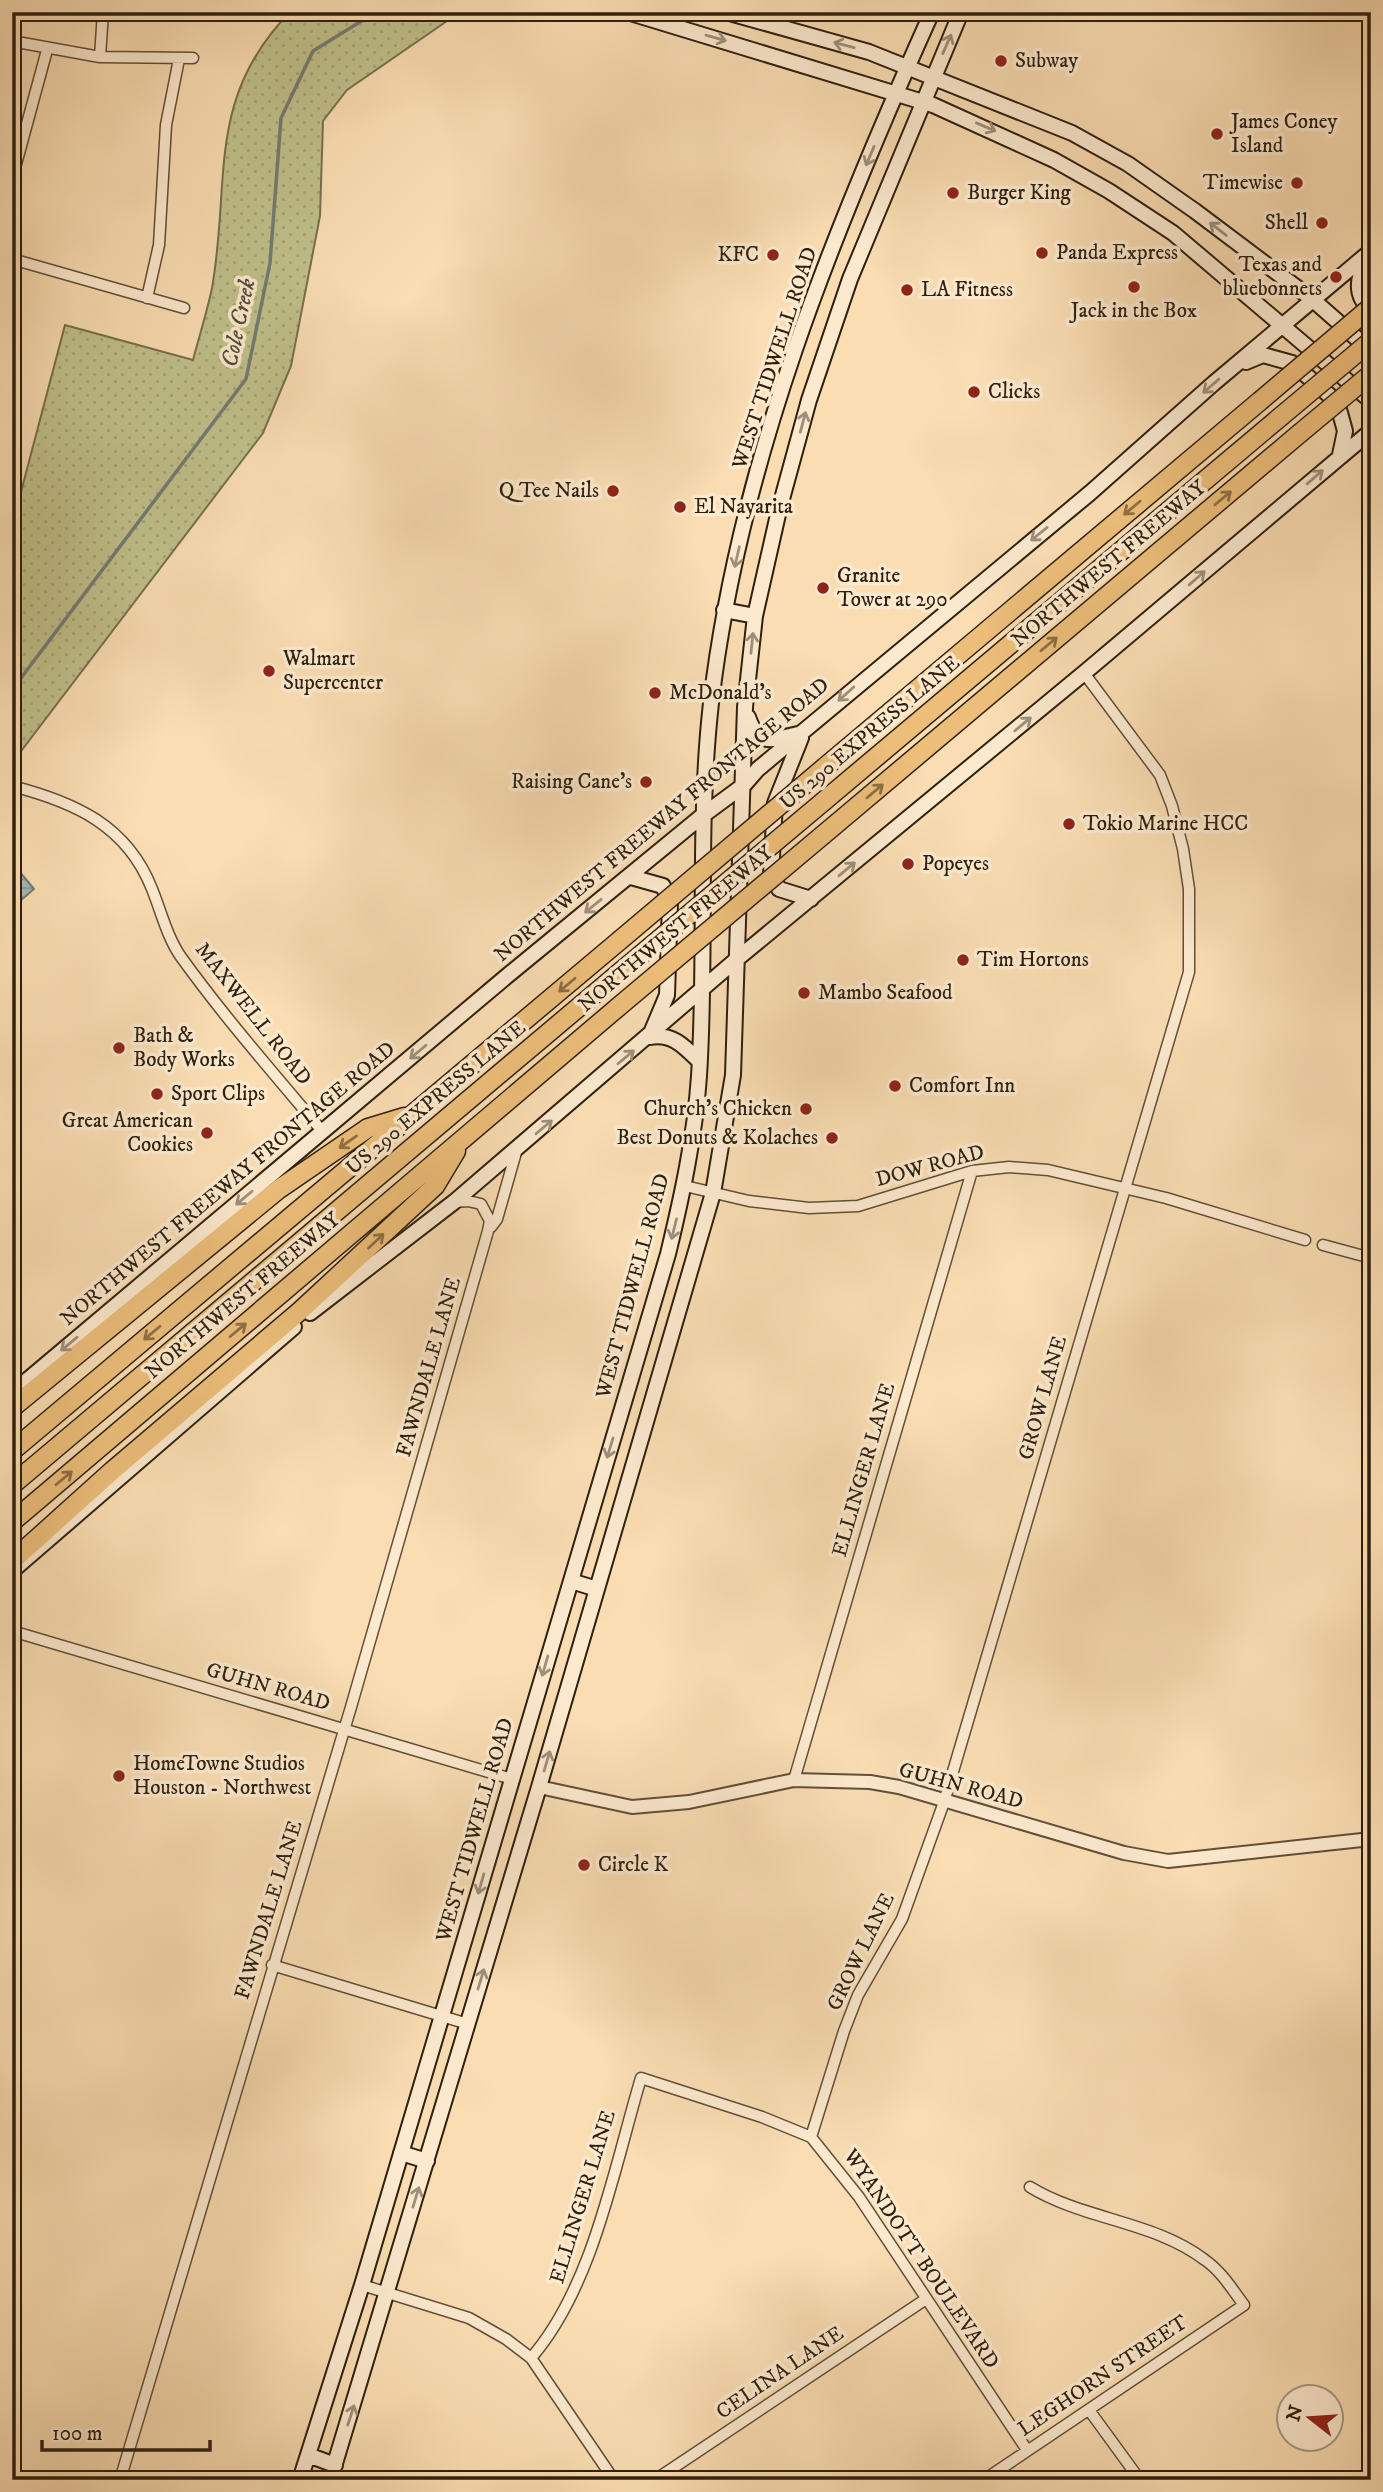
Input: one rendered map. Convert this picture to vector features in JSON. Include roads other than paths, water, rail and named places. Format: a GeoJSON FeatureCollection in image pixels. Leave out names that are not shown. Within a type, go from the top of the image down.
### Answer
{"type":"FeatureCollection","features":[{"type":"Feature","properties":{"kind":"highway","name":"NORTHWEST FREEWAY"},"geometry":{"type":"LineString","coordinates":[[12,1451],[1371,309]]}},
{"type":"Feature","properties":{"kind":"highway","name":"US 290 EXPRESS LANE"},"geometry":{"type":"LineString","coordinates":[[12,1485],[1371,341]]}},
{"type":"Feature","properties":{"kind":"highway","name":"NORTHWEST FREEWAY"},"geometry":{"type":"LineString","coordinates":[[12,1522],[617,1008],[1371,374]]}},
{"type":"Feature","properties":{"kind":"highway"},"geometry":{"type":"LineString","coordinates":[[12,1408],[279,1189],[368,1128],[411,1115]]}},
{"type":"Feature","properties":{"kind":"highway"},"geometry":{"type":"LineString","coordinates":[[12,1561],[112,1471],[300,1311],[435,1186],[463,1139]]}},
{"type":"Feature","properties":{"kind":"main road"},"geometry":{"type":"LineString","coordinates":[[627,12],[897,93],[994,130],[1109,191],[1174,233],[1371,401]]}},
{"type":"Feature","properties":{"kind":"main road"},"geometry":{"type":"LineString","coordinates":[[726,12],[869,52],[1072,133],[1128,164],[1312,299],[1371,351]]}},
{"type":"Feature","properties":{"kind":"main road","name":"WEST TIDWELL ROAD"},"geometry":{"type":"LineString","coordinates":[[300,2480],[362,2285],[685,1186],[699,1061],[702,816],[707,788],[711,709],[724,610],[749,503],[782,390],[840,228],[932,12]]}},
{"type":"Feature","properties":{"kind":"main road"},"geometry":{"type":"LineString","coordinates":[[330,2480],[428,2161],[713,1193],[733,1075],[745,707],[755,616],[779,510],[830,335],[961,12]]}},
{"type":"Feature","properties":{"kind":"main road"},"geometry":{"type":"LineString","coordinates":[[1369,253],[1358,280],[1358,290],[1364,304],[1371,309]]}},
{"type":"Feature","properties":{"kind":"main road","name":"NORTHWEST FREEWAY FRONTAGE ROAD"},"geometry":{"type":"LineString","coordinates":[[12,1393],[507,976],[631,877],[702,816],[744,785],[758,769],[871,672],[1090,493],[1312,299],[1369,253]]}},
{"type":"Feature","properties":{"kind":"main road"},"geometry":{"type":"LineString","coordinates":[[1233,367],[1264,355],[1292,363],[1338,402],[1345,431],[1340,455]]}},
{"type":"Feature","properties":{"kind":"main road"},"geometry":{"type":"LineString","coordinates":[[12,1571],[322,1303],[454,1202],[737,959],[1084,673],[1371,430]]}},
{"type":"Feature","properties":{"kind":"main road"},"geometry":{"type":"LineString","coordinates":[[724,610],[755,616]]}},
{"type":"Feature","properties":{"kind":"main road"},"geometry":{"type":"LineString","coordinates":[[745,707],[752,730],[763,739],[771,740],[803,733]]}},
{"type":"Feature","properties":{"kind":"main road"},"geometry":{"type":"LineString","coordinates":[[803,733],[777,792],[771,874],[779,889],[811,900]]}},
{"type":"Feature","properties":{"kind":"main road"},"geometry":{"type":"LineString","coordinates":[[631,877],[663,886],[670,902],[667,995],[649,1037]]}},
{"type":"Feature","properties":{"kind":"main road"},"geometry":{"type":"LineString","coordinates":[[649,1037],[662,1035],[671,1038],[683,1044],[699,1061]]}},
{"type":"Feature","properties":{"kind":"main road"},"geometry":{"type":"LineString","coordinates":[[630,1379],[656,1388]]}},
{"type":"Feature","properties":{"kind":"main road"},"geometry":{"type":"LineString","coordinates":[[570,1581],[597,1589]]}},
{"type":"Feature","properties":{"kind":"main road"},"geometry":{"type":"LineString","coordinates":[[401,2153],[428,2161]]}},
{"type":"Feature","properties":{"kind":"main road"},"geometry":{"type":"LineString","coordinates":[[308,2455],[335,2465]]}},
{"type":"Feature","properties":{"kind":"street"},"geometry":{"type":"LineString","coordinates":[[100,57],[103,12]]}},
{"type":"Feature","properties":{"kind":"street"},"geometry":{"type":"LineString","coordinates":[[17,43],[100,57],[193,58]]}},
{"type":"Feature","properties":{"kind":"street"},"geometry":{"type":"LineString","coordinates":[[12,179],[47,50]]}},
{"type":"Feature","properties":{"kind":"street"},"geometry":{"type":"LineString","coordinates":[[147,298],[159,245],[166,125],[179,59]]}},
{"type":"Feature","properties":{"kind":"street"},"geometry":{"type":"LineString","coordinates":[[12,259],[184,308]]}},
{"type":"Feature","properties":{"kind":"street","name":"GROW LANE"},"geometry":{"type":"LineString","coordinates":[[811,2137],[858,1995],[902,1919],[944,1802],[1189,972],[1189,889],[1183,849],[1160,775],[1084,673]]}},
{"type":"Feature","properties":{"kind":"street","name":"MAXWELL ROAD"},"geometry":{"type":"LineString","coordinates":[[12,786],[53,796],[100,820],[133,850],[152,886],[179,954],[239,1033],[323,1132]]}},
{"type":"Feature","properties":{"kind":"street","name":"FAWNDALE LANE"},"geometry":{"type":"LineString","coordinates":[[120,2480],[344,1729],[488,1231],[497,1219],[517,1149]]}},
{"type":"Feature","properties":{"kind":"street","name":"DOW ROAD"},"geometry":{"type":"LineString","coordinates":[[685,1186],[809,1208],[858,1206],[972,1171],[1009,1167],[1052,1170],[1305,1240]]}},
{"type":"Feature","properties":{"kind":"street","name":"ELLINGER LANE"},"geometry":{"type":"LineString","coordinates":[[794,1780],[972,1171]]}},
{"type":"Feature","properties":{"kind":"street"},"geometry":{"type":"LineString","coordinates":[[454,1202],[468,1200],[481,1204],[488,1211],[488,1231]]}},
{"type":"Feature","properties":{"kind":"street"},"geometry":{"type":"LineString","coordinates":[[1323,1245],[1371,1258]]}},
{"type":"Feature","properties":{"kind":"street","name":"GUHN ROAD"},"geometry":{"type":"LineString","coordinates":[[12,1631],[512,1779]]}},
{"type":"Feature","properties":{"kind":"street","name":"GUHN ROAD"},"geometry":{"type":"LineString","coordinates":[[539,1787],[632,1807],[654,1807],[794,1780],[870,1782],[899,1787],[1124,1853],[1168,1861],[1371,1839]]}},
{"type":"Feature","properties":{"kind":"street"},"geometry":{"type":"LineString","coordinates":[[272,1965],[468,2024]]}},
{"type":"Feature","properties":{"kind":"street","name":"ELLINGER LANE"},"geometry":{"type":"LineString","coordinates":[[531,2358],[547,2339],[574,2293],[640,2078]]}},
{"type":"Feature","properties":{"kind":"street","name":"WYANDOTT BOULEVARD"},"geometry":{"type":"LineString","coordinates":[[640,2078],[762,2117],[811,2137],[859,2197],[1027,2450]]}},
{"type":"Feature","properties":{"kind":"street","name":"LEGHORN STREET"},"geometry":{"type":"LineString","coordinates":[[984,2480],[1244,2305],[1219,2273],[1192,2250],[1161,2236],[1061,2203],[1030,2187]]}},
{"type":"Feature","properties":{"kind":"street"},"geometry":{"type":"LineString","coordinates":[[362,2285],[480,2323],[531,2358],[614,2480]]}},
{"type":"Feature","properties":{"kind":"street","name":"CELINA LANE"},"geometry":{"type":"LineString","coordinates":[[655,2480],[926,2299]]}},
{"type":"Feature","properties":{"kind":"street"},"geometry":{"type":"LineString","coordinates":[[1089,2410],[1140,2480]]}},
{"type":"Feature","properties":{"kind":"street"},"geometry":{"type":"LineString","coordinates":[[12,2476],[27,2480]]}},
{"type":"Feature","properties":{"kind":"water"},"geometry":{"type":"Polygon","coordinates":[[[12,868],[20,872],[34,889],[12,908],[12,868]]]}},
{"type":"Feature","properties":{"kind":"waterway","name":"Cole Creek"},"geometry":{"type":"LineString","coordinates":[[12,690],[246,379],[270,263],[281,118],[313,51],[376,12]]}},
{"type":"Feature","properties":{"kind":"place","name":"Subway"},"geometry":{"type":"Point","coordinates":[1001,61]}},
{"type":"Feature","properties":{"kind":"place","name":"James Coney Island"},"geometry":{"type":"Point","coordinates":[1217,134]}},
{"type":"Feature","properties":{"kind":"place","name":"Timewise"},"geometry":{"type":"Point","coordinates":[1297,183]}},
{"type":"Feature","properties":{"kind":"place","name":"Burger King"},"geometry":{"type":"Point","coordinates":[953,193]}},
{"type":"Feature","properties":{"kind":"place","name":"Shell"},"geometry":{"type":"Point","coordinates":[1322,223]}},
{"type":"Feature","properties":{"kind":"place","name":"Panda Express"},"geometry":{"type":"Point","coordinates":[1042,253]}},
{"type":"Feature","properties":{"kind":"place","name":"KFC"},"geometry":{"type":"Point","coordinates":[773,255]}},
{"type":"Feature","properties":{"kind":"place","name":"Texas and bluebonnets"},"geometry":{"type":"Point","coordinates":[1336,277]}},
{"type":"Feature","properties":{"kind":"place","name":"Jack in the Box"},"geometry":{"type":"Point","coordinates":[1134,287]}},
{"type":"Feature","properties":{"kind":"place","name":"LA Fitness"},"geometry":{"type":"Point","coordinates":[907,290]}},
{"type":"Feature","properties":{"kind":"place","name":"Clicks"},"geometry":{"type":"Point","coordinates":[974,392]}},
{"type":"Feature","properties":{"kind":"place","name":"Q Tee Nails"},"geometry":{"type":"Point","coordinates":[613,491]}},
{"type":"Feature","properties":{"kind":"place","name":"El Nayarita"},"geometry":{"type":"Point","coordinates":[680,507]}},
{"type":"Feature","properties":{"kind":"place","name":"Granite Tower at 290"},"geometry":{"type":"Point","coordinates":[823,588]}},
{"type":"Feature","properties":{"kind":"place","name":"Walmart Supercenter"},"geometry":{"type":"Point","coordinates":[269,671]}},
{"type":"Feature","properties":{"kind":"place","name":"McDonald's"},"geometry":{"type":"Point","coordinates":[655,693]}},
{"type":"Feature","properties":{"kind":"place","name":"Raising Cane's"},"geometry":{"type":"Point","coordinates":[646,782]}},
{"type":"Feature","properties":{"kind":"place","name":"Tokio Marine HCC"},"geometry":{"type":"Point","coordinates":[1069,824]}},
{"type":"Feature","properties":{"kind":"place","name":"Popeyes"},"geometry":{"type":"Point","coordinates":[908,864]}},
{"type":"Feature","properties":{"kind":"place","name":"Tim Hortons"},"geometry":{"type":"Point","coordinates":[963,960]}},
{"type":"Feature","properties":{"kind":"place","name":"Mambo Seafood"},"geometry":{"type":"Point","coordinates":[804,993]}},
{"type":"Feature","properties":{"kind":"place","name":"Bath & Body Works"},"geometry":{"type":"Point","coordinates":[119,1048]}},
{"type":"Feature","properties":{"kind":"place","name":"Comfort Inn"},"geometry":{"type":"Point","coordinates":[895,1086]}},
{"type":"Feature","properties":{"kind":"place","name":"Sport Clips"},"geometry":{"type":"Point","coordinates":[157,1094]}},
{"type":"Feature","properties":{"kind":"place","name":"Church's Chicken"},"geometry":{"type":"Point","coordinates":[806,1109]}},
{"type":"Feature","properties":{"kind":"place","name":"Great American Cookies"},"geometry":{"type":"Point","coordinates":[207,1133]}},
{"type":"Feature","properties":{"kind":"place","name":"Best Donuts & Kolaches"},"geometry":{"type":"Point","coordinates":[832,1138]}},
{"type":"Feature","properties":{"kind":"place","name":"HomeTowne Studios Houston - Northwest"},"geometry":{"type":"Point","coordinates":[119,1776]}},
{"type":"Feature","properties":{"kind":"place","name":"Circle K"},"geometry":{"type":"Point","coordinates":[584,1865]}}]}
